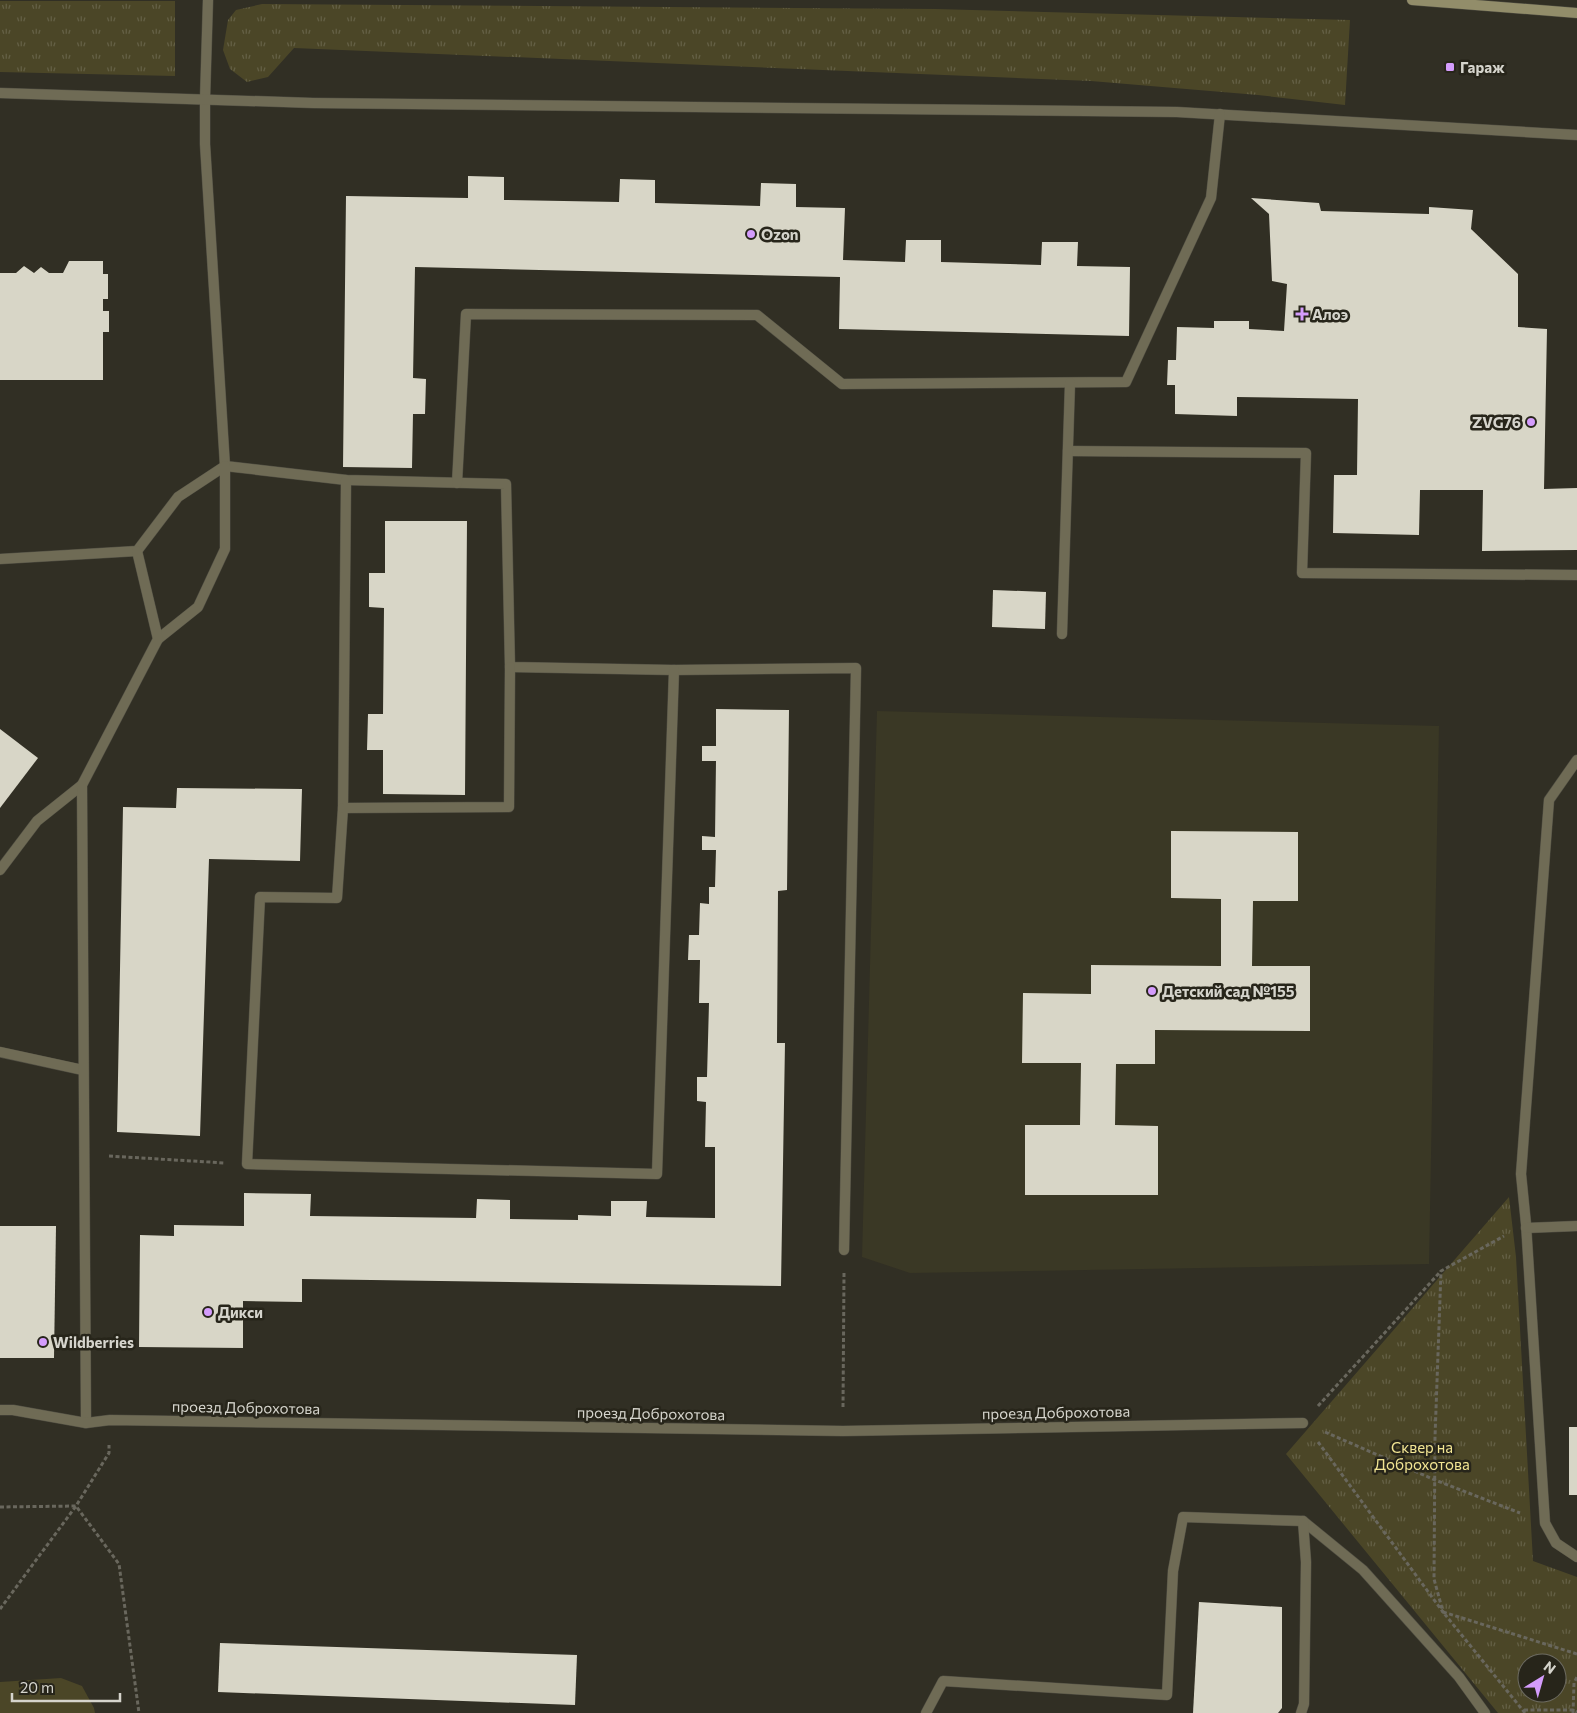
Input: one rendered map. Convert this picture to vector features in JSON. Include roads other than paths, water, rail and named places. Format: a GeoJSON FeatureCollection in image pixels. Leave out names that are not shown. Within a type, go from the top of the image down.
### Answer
{"type":"FeatureCollection","features":[{"type":"Feature","properties":{"kind":"main road"},"geometry":{"type":"LineString","coordinates":[[1412,0],[1577,13]]}},
{"type":"Feature","properties":{"kind":"street"},"geometry":{"type":"LineString","coordinates":[[0,870],[37,821],[82,785],[158,640],[198,607],[225,549],[225,466],[205,144],[204,99],[208,0]]}},
{"type":"Feature","properties":{"kind":"street"},"geometry":{"type":"LineString","coordinates":[[0,93],[313,103],[1147,111],[1577,135]]}},
{"type":"Feature","properties":{"kind":"street"},"geometry":{"type":"LineString","coordinates":[[457,483],[466,314],[757,314],[842,384],[1126,382],[1211,198],[1220,114]]}},
{"type":"Feature","properties":{"kind":"street"},"geometry":{"type":"LineString","coordinates":[[1062,634],[1070,383]]}},
{"type":"Feature","properties":{"kind":"street"},"geometry":{"type":"LineString","coordinates":[[1068,451],[1306,453],[1302,573],[1577,575]]}},
{"type":"Feature","properties":{"kind":"street"},"geometry":{"type":"LineString","coordinates":[[0,560],[137,551],[178,497],[225,466],[346,480],[506,484],[510,667],[509,807],[342,808]]}},
{"type":"Feature","properties":{"kind":"street"},"geometry":{"type":"LineString","coordinates":[[346,480],[342,808],[337,898],[260,897],[247,1164],[657,1174],[674,670]]}},
{"type":"Feature","properties":{"kind":"street"},"geometry":{"type":"LineString","coordinates":[[137,551],[158,640]]}},
{"type":"Feature","properties":{"kind":"street"},"geometry":{"type":"LineString","coordinates":[[510,667],[674,670],[856,668],[844,1250]]}},
{"type":"Feature","properties":{"kind":"street"},"geometry":{"type":"LineString","coordinates":[[1577,760],[1549,800],[1521,1174],[1546,1523],[1556,1543],[1577,1557]]}},
{"type":"Feature","properties":{"kind":"street"},"geometry":{"type":"LineString","coordinates":[[82,785],[86,1422]]}},
{"type":"Feature","properties":{"kind":"street"},"geometry":{"type":"LineString","coordinates":[[0,1052],[83,1070]]}},
{"type":"Feature","properties":{"kind":"street"},"geometry":{"type":"LineString","coordinates":[[1526,1226],[1577,1226]]}},
{"type":"Feature","properties":{"kind":"street","name":"проезд Доброхотова"},"geometry":{"type":"LineString","coordinates":[[0,1410],[14,1410],[86,1422],[110,1420],[843,1431],[1303,1422]]}},
{"type":"Feature","properties":{"kind":"street"},"geometry":{"type":"LineString","coordinates":[[926,1713],[943,1681],[1167,1695],[1173,1570],[1183,1517],[1303,1521],[1363,1570],[1458,1677],[1485,1713]]}},
{"type":"Feature","properties":{"kind":"street"},"geometry":{"type":"LineString","coordinates":[[1301,1713],[1304,1704],[1306,1562],[1303,1521]]}},
{"type":"Feature","properties":{"kind":"place","name":"Гараж"},"geometry":{"type":"Point","coordinates":[1450,67]}},
{"type":"Feature","properties":{"kind":"place","name":"Ozon"},"geometry":{"type":"Point","coordinates":[751,234]}},
{"type":"Feature","properties":{"kind":"place","name":"Алоэ"},"geometry":{"type":"Point","coordinates":[1302,314]}},
{"type":"Feature","properties":{"kind":"place","name":"ZVG76"},"geometry":{"type":"Point","coordinates":[1531,422]}},
{"type":"Feature","properties":{"kind":"place","name":"Детский сад №155"},"geometry":{"type":"Point","coordinates":[1152,991]}},
{"type":"Feature","properties":{"kind":"place","name":"Дикси"},"geometry":{"type":"Point","coordinates":[208,1312]}},
{"type":"Feature","properties":{"kind":"place","name":"Wildberries"},"geometry":{"type":"Point","coordinates":[43,1342]}},
{"type":"Feature","properties":{"kind":"park label","name":"Сквер на Доброхотова"},"geometry":{"type":"Point","coordinates":[1422,1456]}}]}
